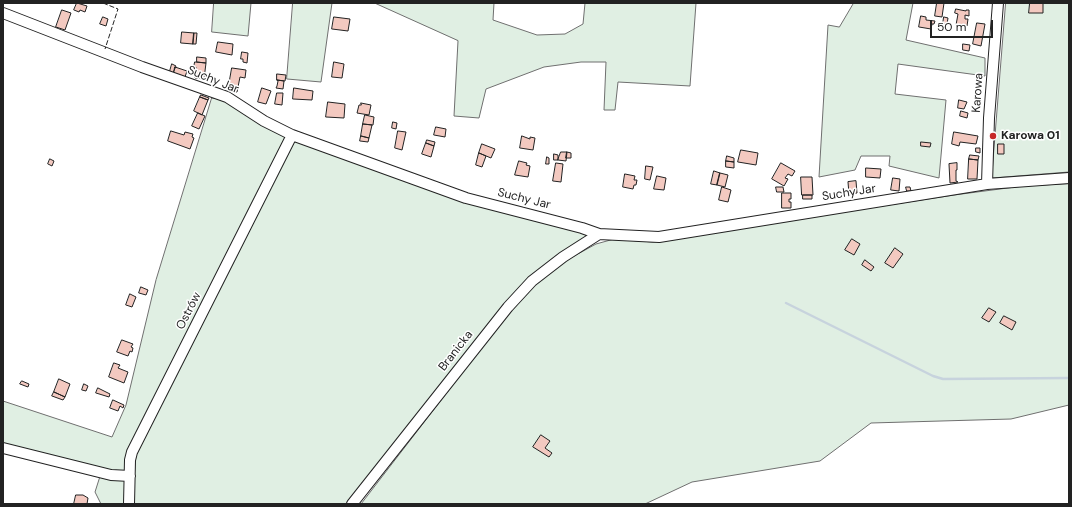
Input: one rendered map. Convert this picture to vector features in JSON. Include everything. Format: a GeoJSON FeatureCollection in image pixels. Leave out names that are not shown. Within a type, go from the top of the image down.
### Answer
{"type":"FeatureCollection","features":[{"type":"Feature","properties":{"kind":"street","name":"Karowa"},"geometry":{"type":"LineString","coordinates":[[988,184],[988,130],[998,3]]}},
{"type":"Feature","properties":{"kind":"street","name":"Suchy Jar"},"geometry":{"type":"LineString","coordinates":[[3,13],[142,67],[227,97],[264,121],[292,135],[466,198],[582,228],[599,234],[659,237],[988,184],[1069,178]]}},
{"type":"Feature","properties":{"kind":"street","name":"Ostrów"},"geometry":{"type":"LineString","coordinates":[[129,504],[130,460],[132,452],[292,135]]}},
{"type":"Feature","properties":{"kind":"street","name":"Branicka"},"geometry":{"type":"LineString","coordinates":[[352,504],[508,307],[532,281],[563,257],[599,234]]}},
{"type":"Feature","properties":{"kind":"street"},"geometry":{"type":"LineString","coordinates":[[3,448],[111,475],[130,476]]}},
{"type":"Feature","properties":{"kind":"green space"},"geometry":{"type":"Polygon","coordinates":[[[214,3],[251,3],[248,36],[212,32],[214,3]]]}},
{"type":"Feature","properties":{"kind":"green space"},"geometry":{"type":"Polygon","coordinates":[[[293,3],[332,3],[321,82],[287,79],[293,3]]]}},
{"type":"Feature","properties":{"kind":"green space"},"geometry":{"type":"Polygon","coordinates":[[[375,3],[494,3],[493,20],[537,35],[565,34],[583,24],[585,3],[696,3],[690,86],[618,82],[615,110],[604,110],[606,62],[581,62],[544,67],[486,89],[479,118],[454,116],[458,41],[375,3]]]}},
{"type":"Feature","properties":{"kind":"green space"},"geometry":{"type":"Polygon","coordinates":[[[854,3],[913,3],[906,40],[985,58],[985,76],[898,64],[895,94],[946,100],[939,178],[889,166],[890,156],[861,156],[855,170],[819,177],[828,25],[839,27],[854,3]]]}},
{"type":"Feature","properties":{"kind":"green space"},"geometry":{"type":"Polygon","coordinates":[[[1006,3],[1069,3],[1069,172],[992,178],[1006,3]]]}},
{"type":"Feature","properties":{"kind":"green space"},"geometry":{"type":"Polygon","coordinates":[[[212,98],[229,100],[286,137],[140,426],[127,504],[101,504],[95,492],[102,470],[3,446],[3,401],[112,437],[126,405],[156,280],[212,98]]]}},
{"type":"Feature","properties":{"kind":"green space"},"geometry":{"type":"Polygon","coordinates":[[[296,139],[578,229],[587,235],[563,252],[442,384],[346,504],[133,504],[135,461],[138,448],[296,139]]]}},
{"type":"Feature","properties":{"kind":"green space"},"geometry":{"type":"Polygon","coordinates":[[[1069,184],[1069,405],[1011,419],[871,423],[820,461],[692,482],[645,504],[361,504],[502,321],[535,285],[563,262],[596,244],[614,239],[653,242],[954,195],[1023,186],[1069,184]]]}},
{"type":"Feature","properties":{"kind":"building"},"geometry":{"type":"Polygon","coordinates":[[[77,3],[87,6],[85,12],[74,10],[77,3]]]}},
{"type":"Feature","properties":{"kind":"building"},"geometry":{"type":"Polygon","coordinates":[[[937,3],[944,3],[942,17],[935,16],[937,3]]]}},
{"type":"Feature","properties":{"kind":"building"},"geometry":{"type":"Polygon","coordinates":[[[1030,3],[1043,3],[1043,13],[1029,13],[1030,3]]]}},
{"type":"Feature","properties":{"kind":"building"},"geometry":{"type":"Polygon","coordinates":[[[956,9],[966,11],[969,10],[969,16],[965,15],[965,19],[968,19],[967,26],[956,25],[958,14],[955,13],[956,9]]]}},
{"type":"Feature","properties":{"kind":"building"},"geometry":{"type":"Polygon","coordinates":[[[62,10],[71,13],[65,30],[56,27],[62,10]]]}},
{"type":"Feature","properties":{"kind":"building"},"geometry":{"type":"Polygon","coordinates":[[[921,16],[926,17],[926,20],[935,21],[934,24],[932,24],[931,29],[919,27],[921,16]]]}},
{"type":"Feature","properties":{"kind":"building"},"geometry":{"type":"Polygon","coordinates":[[[103,17],[108,19],[106,26],[100,24],[103,17]]]}},
{"type":"Feature","properties":{"kind":"building"},"geometry":{"type":"Polygon","coordinates":[[[334,17],[350,19],[348,31],[332,29],[334,17]]]}},
{"type":"Feature","properties":{"kind":"building"},"geometry":{"type":"Polygon","coordinates":[[[944,17],[948,18],[947,24],[943,24],[944,17]]]}},
{"type":"Feature","properties":{"kind":"building"},"geometry":{"type":"Polygon","coordinates":[[[977,23],[985,24],[981,46],[973,44],[977,23]]]}},
{"type":"Feature","properties":{"kind":"building"},"geometry":{"type":"Polygon","coordinates":[[[182,32],[194,33],[193,44],[181,43],[182,32]]]}},
{"type":"Feature","properties":{"kind":"building"},"geometry":{"type":"Polygon","coordinates":[[[194,33],[197,33],[196,44],[193,44],[194,33]]]}},
{"type":"Feature","properties":{"kind":"building"},"geometry":{"type":"Polygon","coordinates":[[[218,42],[233,44],[232,55],[216,52],[218,42]]]}},
{"type":"Feature","properties":{"kind":"building"},"geometry":{"type":"Polygon","coordinates":[[[963,44],[970,45],[969,51],[963,50],[963,44]]]}},
{"type":"Feature","properties":{"kind":"building"},"geometry":{"type":"Polygon","coordinates":[[[242,52],[248,53],[247,63],[243,62],[243,59],[241,59],[242,52]]]}},
{"type":"Feature","properties":{"kind":"building"},"geometry":{"type":"Polygon","coordinates":[[[197,57],[206,58],[206,63],[197,62],[197,57]]]}},
{"type":"Feature","properties":{"kind":"building"},"geometry":{"type":"Polygon","coordinates":[[[195,62],[206,63],[204,79],[195,78],[193,71],[196,71],[196,67],[194,67],[195,62]]]}},
{"type":"Feature","properties":{"kind":"building"},"geometry":{"type":"Polygon","coordinates":[[[334,62],[344,64],[342,78],[332,77],[334,62]]]}},
{"type":"Feature","properties":{"kind":"building"},"geometry":{"type":"Polygon","coordinates":[[[172,64],[176,66],[173,73],[170,71],[172,64]]]}},
{"type":"Feature","properties":{"kind":"building"},"geometry":{"type":"Polygon","coordinates":[[[175,67],[187,71],[185,77],[174,73],[175,67]]]}},
{"type":"Feature","properties":{"kind":"building"},"geometry":{"type":"Polygon","coordinates":[[[232,68],[246,70],[245,78],[240,77],[237,92],[228,91],[232,68]]]}},
{"type":"Feature","properties":{"kind":"building"},"geometry":{"type":"Polygon","coordinates":[[[277,74],[286,75],[285,81],[277,80],[277,74]]]}},
{"type":"Feature","properties":{"kind":"building"},"geometry":{"type":"Polygon","coordinates":[[[277,80],[284,81],[283,89],[276,88],[277,80]]]}},
{"type":"Feature","properties":{"kind":"building"},"geometry":{"type":"Polygon","coordinates":[[[262,88],[271,91],[266,104],[258,102],[262,88]]]}},
{"type":"Feature","properties":{"kind":"building"},"geometry":{"type":"Polygon","coordinates":[[[294,88],[313,91],[312,100],[293,99],[294,88]]]}},
{"type":"Feature","properties":{"kind":"building"},"geometry":{"type":"Polygon","coordinates":[[[277,93],[283,93],[282,105],[275,104],[277,93]]]}},
{"type":"Feature","properties":{"kind":"building"},"geometry":{"type":"Polygon","coordinates":[[[201,95],[209,98],[208,100],[200,97],[201,95]]]}},
{"type":"Feature","properties":{"kind":"building"},"geometry":{"type":"Polygon","coordinates":[[[200,97],[208,100],[202,115],[194,111],[200,97]]]}},
{"type":"Feature","properties":{"kind":"building"},"geometry":{"type":"Polygon","coordinates":[[[959,100],[967,102],[964,109],[958,108],[959,100]]]}},
{"type":"Feature","properties":{"kind":"building"},"geometry":{"type":"Polygon","coordinates":[[[328,102],[345,104],[344,118],[326,117],[328,102]]]}},
{"type":"Feature","properties":{"kind":"building"},"geometry":{"type":"Polygon","coordinates":[[[361,103],[371,105],[369,115],[357,113],[361,103]]]}},
{"type":"Feature","properties":{"kind":"building"},"geometry":{"type":"Polygon","coordinates":[[[961,111],[968,113],[967,118],[960,116],[961,111]]]}},
{"type":"Feature","properties":{"kind":"building"},"geometry":{"type":"Polygon","coordinates":[[[198,113],[205,116],[199,129],[192,126],[198,113]]]}},
{"type":"Feature","properties":{"kind":"building"},"geometry":{"type":"Polygon","coordinates":[[[365,115],[374,117],[373,125],[363,124],[365,115]]]}},
{"type":"Feature","properties":{"kind":"building"},"geometry":{"type":"Polygon","coordinates":[[[393,122],[397,123],[396,129],[392,128],[393,122]]]}},
{"type":"Feature","properties":{"kind":"building"},"geometry":{"type":"Polygon","coordinates":[[[363,124],[372,125],[369,138],[361,136],[363,124]]]}},
{"type":"Feature","properties":{"kind":"building"},"geometry":{"type":"Polygon","coordinates":[[[436,127],[446,129],[445,137],[434,135],[436,127]]]}},
{"type":"Feature","properties":{"kind":"building"},"geometry":{"type":"Polygon","coordinates":[[[171,131],[184,135],[185,132],[193,134],[192,137],[194,138],[190,149],[168,141],[171,131]]]}},
{"type":"Feature","properties":{"kind":"building"},"geometry":{"type":"Polygon","coordinates":[[[398,131],[406,132],[402,150],[395,148],[398,131]]]}},
{"type":"Feature","properties":{"kind":"building"},"geometry":{"type":"Polygon","coordinates":[[[954,132],[978,136],[976,144],[960,142],[959,146],[952,144],[954,132]]]}},
{"type":"Feature","properties":{"kind":"building"},"geometry":{"type":"Polygon","coordinates":[[[361,136],[369,138],[368,142],[360,141],[361,136]]]}},
{"type":"Feature","properties":{"kind":"building"},"geometry":{"type":"Polygon","coordinates":[[[522,136],[530,139],[530,137],[535,138],[533,150],[520,148],[522,136]]]}},
{"type":"Feature","properties":{"kind":"building"},"geometry":{"type":"Polygon","coordinates":[[[427,140],[435,142],[434,146],[426,143],[427,140]]]}},
{"type":"Feature","properties":{"kind":"building"},"geometry":{"type":"Polygon","coordinates":[[[921,142],[931,143],[930,147],[921,146],[921,142]]]}},
{"type":"Feature","properties":{"kind":"building"},"geometry":{"type":"Polygon","coordinates":[[[426,143],[434,146],[431,157],[422,154],[426,143]]]}},
{"type":"Feature","properties":{"kind":"building"},"geometry":{"type":"Polygon","coordinates":[[[482,144],[495,149],[491,158],[479,153],[482,144]]]}},
{"type":"Feature","properties":{"kind":"building"},"geometry":{"type":"Polygon","coordinates":[[[998,144],[1004,144],[1004,154],[998,154],[998,144]]]}},
{"type":"Feature","properties":{"kind":"building"},"geometry":{"type":"Polygon","coordinates":[[[976,148],[980,148],[980,153],[976,152],[976,148]]]}},
{"type":"Feature","properties":{"kind":"building"},"geometry":{"type":"Polygon","coordinates":[[[741,150],[758,153],[756,165],[738,162],[741,150]]]}},
{"type":"Feature","properties":{"kind":"building"},"geometry":{"type":"Polygon","coordinates":[[[561,152],[567,152],[566,161],[558,160],[561,152]]]}},
{"type":"Feature","properties":{"kind":"building"},"geometry":{"type":"Polygon","coordinates":[[[567,152],[571,153],[571,158],[566,158],[567,152]]]}},
{"type":"Feature","properties":{"kind":"building"},"geometry":{"type":"Polygon","coordinates":[[[479,153],[486,156],[482,167],[476,165],[479,153]]]}},
{"type":"Feature","properties":{"kind":"building"},"geometry":{"type":"Polygon","coordinates":[[[554,154],[558,155],[558,160],[554,160],[554,154]]]}},
{"type":"Feature","properties":{"kind":"building"},"geometry":{"type":"Polygon","coordinates":[[[970,155],[979,156],[978,160],[969,159],[970,155]]]}},
{"type":"Feature","properties":{"kind":"building"},"geometry":{"type":"Polygon","coordinates":[[[727,156],[734,158],[734,162],[726,161],[727,156]]]}},
{"type":"Feature","properties":{"kind":"building"},"geometry":{"type":"Polygon","coordinates":[[[547,157],[549,158],[549,164],[546,164],[547,157]]]}},
{"type":"Feature","properties":{"kind":"building"},"geometry":{"type":"Polygon","coordinates":[[[50,159],[54,161],[52,166],[48,164],[50,159]]]}},
{"type":"Feature","properties":{"kind":"building"},"geometry":{"type":"Polygon","coordinates":[[[969,159],[978,160],[977,179],[968,179],[969,159]]]}},
{"type":"Feature","properties":{"kind":"building"},"geometry":{"type":"Polygon","coordinates":[[[519,161],[527,163],[526,165],[530,166],[528,177],[515,175],[519,161]]]}},
{"type":"Feature","properties":{"kind":"building"},"geometry":{"type":"Polygon","coordinates":[[[726,161],[734,162],[734,168],[726,167],[726,161]]]}},
{"type":"Feature","properties":{"kind":"building"},"geometry":{"type":"Polygon","coordinates":[[[556,163],[563,164],[561,182],[553,181],[556,163]]]}},
{"type":"Feature","properties":{"kind":"building"},"geometry":{"type":"Polygon","coordinates":[[[781,163],[795,171],[792,176],[788,174],[785,178],[788,179],[784,186],[772,179],[781,163]]]}},
{"type":"Feature","properties":{"kind":"building"},"geometry":{"type":"Polygon","coordinates":[[[957,163],[956,181],[958,182],[950,183],[949,164],[957,163]]]}},
{"type":"Feature","properties":{"kind":"building"},"geometry":{"type":"Polygon","coordinates":[[[646,166],[653,167],[650,180],[645,179],[646,166]]]}},
{"type":"Feature","properties":{"kind":"building"},"geometry":{"type":"Polygon","coordinates":[[[866,168],[881,169],[880,178],[866,177],[866,168]]]}},
{"type":"Feature","properties":{"kind":"building"},"geometry":{"type":"Polygon","coordinates":[[[714,171],[720,173],[717,185],[711,184],[714,171]]]}},
{"type":"Feature","properties":{"kind":"building"},"geometry":{"type":"Polygon","coordinates":[[[720,173],[728,175],[725,187],[717,185],[720,173]]]}},
{"type":"Feature","properties":{"kind":"building"},"geometry":{"type":"Polygon","coordinates":[[[625,174],[635,176],[634,180],[637,180],[633,189],[623,187],[625,174]]]}},
{"type":"Feature","properties":{"kind":"building"},"geometry":{"type":"Polygon","coordinates":[[[657,176],[666,178],[664,190],[654,189],[657,176]]]}},
{"type":"Feature","properties":{"kind":"building"},"geometry":{"type":"Polygon","coordinates":[[[801,177],[812,177],[813,195],[802,195],[801,177]]]}},
{"type":"Feature","properties":{"kind":"building"},"geometry":{"type":"Polygon","coordinates":[[[893,178],[900,179],[899,191],[891,190],[893,178]]]}},
{"type":"Feature","properties":{"kind":"building"},"geometry":{"type":"Polygon","coordinates":[[[856,181],[857,193],[849,194],[848,182],[856,181]]]}},
{"type":"Feature","properties":{"kind":"building"},"geometry":{"type":"Polygon","coordinates":[[[722,187],[731,190],[728,202],[719,200],[722,187]]]}},
{"type":"Feature","properties":{"kind":"building"},"geometry":{"type":"Polygon","coordinates":[[[776,187],[783,187],[784,192],[777,192],[776,187]]]}},
{"type":"Feature","properties":{"kind":"building"},"geometry":{"type":"Polygon","coordinates":[[[906,187],[910,187],[911,191],[907,191],[906,187]]]}},
{"type":"Feature","properties":{"kind":"building"},"geometry":{"type":"Polygon","coordinates":[[[782,193],[791,193],[791,199],[789,199],[789,202],[791,202],[791,208],[782,208],[782,193]]]}},
{"type":"Feature","properties":{"kind":"building"},"geometry":{"type":"Polygon","coordinates":[[[803,195],[812,195],[812,199],[803,199],[803,195]]]}},
{"type":"Feature","properties":{"kind":"building"},"geometry":{"type":"Polygon","coordinates":[[[852,239],[860,244],[854,255],[845,250],[852,239]]]}},
{"type":"Feature","properties":{"kind":"building"},"geometry":{"type":"Polygon","coordinates":[[[895,248],[903,254],[893,268],[885,263],[895,248]]]}},
{"type":"Feature","properties":{"kind":"building"},"geometry":{"type":"Polygon","coordinates":[[[865,260],[874,267],[871,271],[862,265],[865,260]]]}},
{"type":"Feature","properties":{"kind":"building"},"geometry":{"type":"Polygon","coordinates":[[[141,287],[148,290],[146,295],[139,293],[141,287]]]}},
{"type":"Feature","properties":{"kind":"building"},"geometry":{"type":"Polygon","coordinates":[[[130,294],[136,297],[132,307],[126,305],[130,294]]]}},
{"type":"Feature","properties":{"kind":"building"},"geometry":{"type":"Polygon","coordinates":[[[989,308],[996,312],[989,322],[982,318],[989,308]]]}},
{"type":"Feature","properties":{"kind":"building"},"geometry":{"type":"Polygon","coordinates":[[[1004,316],[1016,322],[1012,330],[1000,323],[1004,316]]]}},
{"type":"Feature","properties":{"kind":"building"},"geometry":{"type":"Polygon","coordinates":[[[122,340],[133,344],[131,347],[133,348],[132,352],[130,351],[128,356],[117,352],[122,340]]]}},
{"type":"Feature","properties":{"kind":"building"},"geometry":{"type":"Polygon","coordinates":[[[114,363],[120,365],[118,368],[128,372],[124,383],[109,377],[114,363]]]}},
{"type":"Feature","properties":{"kind":"building"},"geometry":{"type":"Polygon","coordinates":[[[59,379],[70,384],[65,397],[54,392],[59,379]]]}},
{"type":"Feature","properties":{"kind":"building"},"geometry":{"type":"Polygon","coordinates":[[[22,381],[29,384],[28,387],[20,384],[22,381]]]}},
{"type":"Feature","properties":{"kind":"building"},"geometry":{"type":"Polygon","coordinates":[[[84,384],[88,386],[86,391],[82,390],[84,384]]]}},
{"type":"Feature","properties":{"kind":"building"},"geometry":{"type":"Polygon","coordinates":[[[98,388],[110,394],[109,397],[96,393],[98,388]]]}},
{"type":"Feature","properties":{"kind":"building"},"geometry":{"type":"Polygon","coordinates":[[[54,392],[65,397],[63,400],[52,396],[54,392]]]}},
{"type":"Feature","properties":{"kind":"building"},"geometry":{"type":"Polygon","coordinates":[[[113,400],[124,405],[123,408],[120,406],[118,411],[110,408],[113,400]]]}},
{"type":"Feature","properties":{"kind":"building"},"geometry":{"type":"Polygon","coordinates":[[[541,435],[550,441],[545,448],[552,453],[549,457],[533,447],[541,435]]]}},
{"type":"Feature","properties":{"kind":"building"},"geometry":{"type":"Polygon","coordinates":[[[76,495],[83,495],[88,498],[87,504],[74,504],[76,495]]]}},
{"type":"Feature","properties":{"kind":"waterway"},"geometry":{"type":"LineString","coordinates":[[786,303],[933,376],[943,379],[1069,378]]}},
{"type":"Feature","properties":{"kind":"fence"},"geometry":{"type":"LineString","coordinates":[[103,3],[118,9],[105,49]]}},
{"type":"Feature","properties":{"kind":"place","name":"Karowa 01"},"geometry":{"type":"Point","coordinates":[993,136]}}]}
